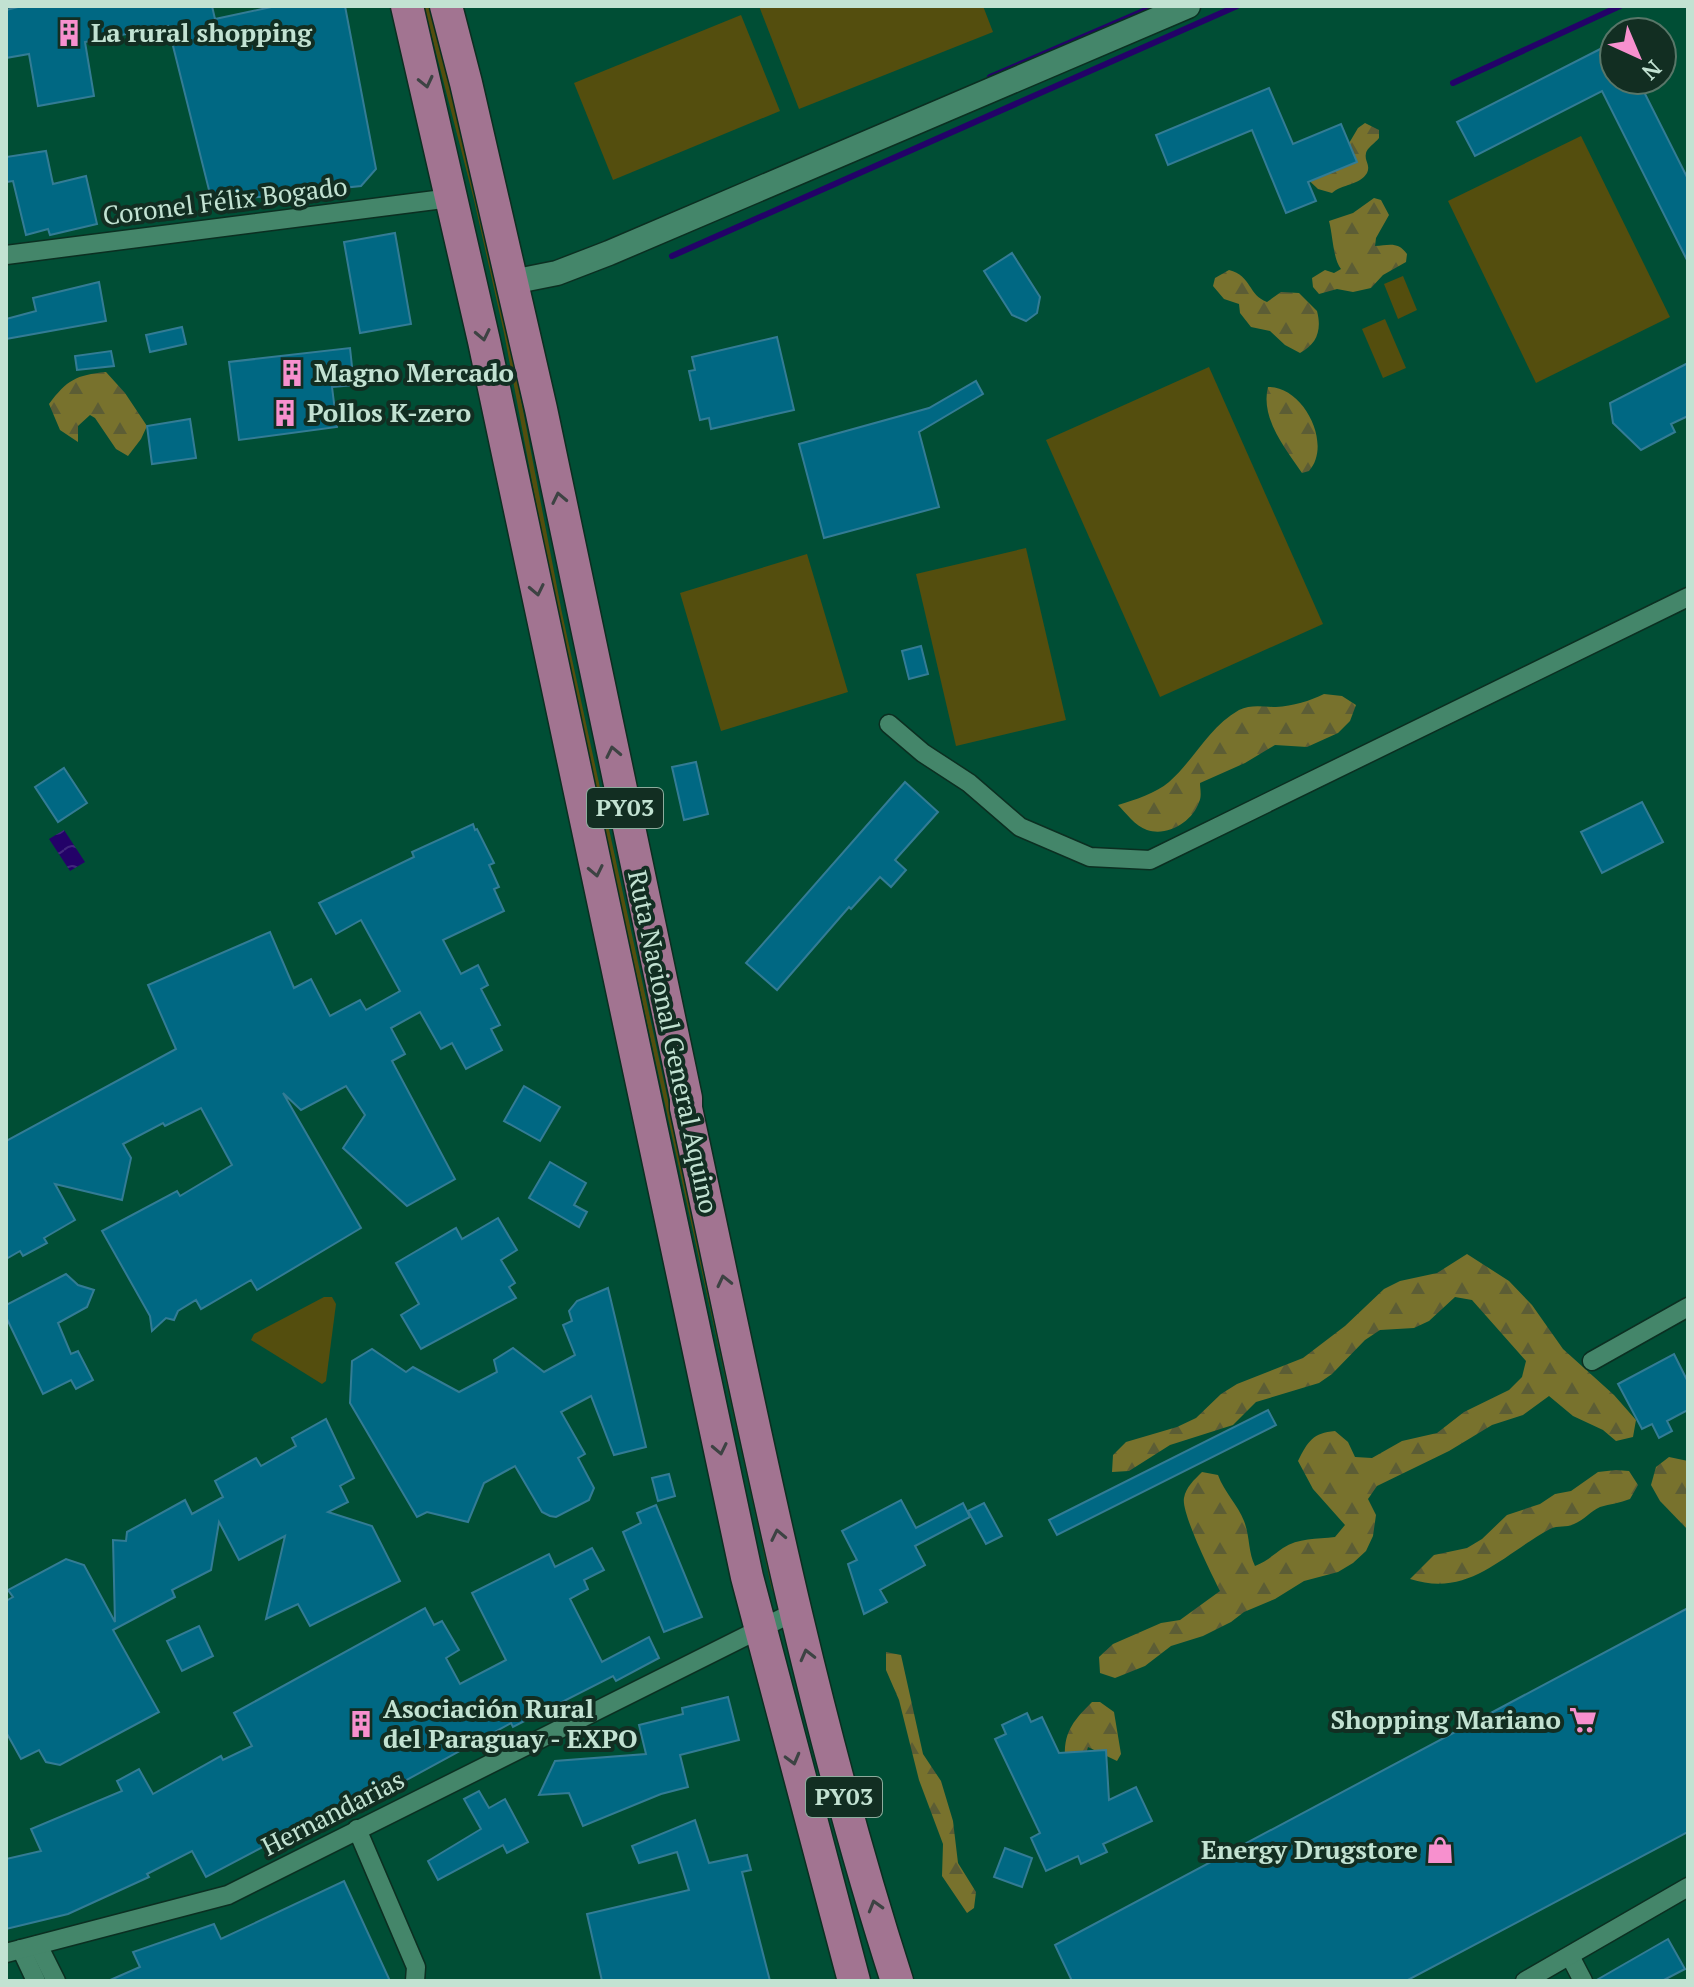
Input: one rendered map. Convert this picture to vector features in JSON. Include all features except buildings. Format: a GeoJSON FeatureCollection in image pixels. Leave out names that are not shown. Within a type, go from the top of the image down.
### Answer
{"type":"FeatureCollection","features":[{"type":"Feature","properties":{"kind":"highway","name":"Ruta Nacional General Aquino"},"geometry":{"type":"LineString","coordinates":[[407,6],[760,1630],[854,1981]]}},
{"type":"Feature","properties":{"kind":"highway","name":"Ruta Nacional General Aquino"},"geometry":{"type":"LineString","coordinates":[[446,6],[512,282],[636,859],[686,1108],[796,1611],[832,1754],[897,1981]]}},
{"type":"Feature","properties":{"kind":"street"},"geometry":{"type":"LineString","coordinates":[[512,282],[557,273],[609,253],[1188,6]]}},
{"type":"Feature","properties":{"kind":"street","name":"Coronel Félix Bogado"},"geometry":{"type":"LineString","coordinates":[[6,255],[451,198]]}},
{"type":"Feature","properties":{"kind":"street"},"geometry":{"type":"LineString","coordinates":[[889,724],[923,753],[969,783],[1020,827],[1090,857],[1150,860],[1688,597]]}},
{"type":"Feature","properties":{"kind":"street"},"geometry":{"type":"LineString","coordinates":[[1592,1361],[1688,1307]]}},
{"type":"Feature","properties":{"kind":"street","name":"Hernandarias"},"geometry":{"type":"LineString","coordinates":[[22,1949],[228,1895],[796,1611]]}},
{"type":"Feature","properties":{"kind":"street"},"geometry":{"type":"LineString","coordinates":[[357,1829],[416,1967],[415,1981]]}},
{"type":"Feature","properties":{"kind":"street"},"geometry":{"type":"LineString","coordinates":[[1525,1981],[1688,1887]]}},
{"type":"Feature","properties":{"kind":"street"},"geometry":{"type":"LineString","coordinates":[[22,1949],[36,1981]]}},
{"type":"Feature","properties":{"kind":"street"},"geometry":{"type":"LineString","coordinates":[[22,1949],[56,1981]]}},
{"type":"Feature","properties":{"kind":"street"},"geometry":{"type":"LineString","coordinates":[[1570,1956],[1583,1981]]}},
{"type":"Feature","properties":{"kind":"shaded area"},"geometry":{"type":"Polygon","coordinates":[[[424,6],[429,6],[479,199],[562,613],[775,1592],[772,1590],[557,614],[504,333],[474,200],[424,6]]]}},
{"type":"Feature","properties":{"kind":"shaded area"},"geometry":{"type":"Polygon","coordinates":[[[759,6],[983,6],[993,32],[799,109],[759,6]]]}},
{"type":"Feature","properties":{"kind":"shaded area"},"geometry":{"type":"Polygon","coordinates":[[[741,15],[780,111],[613,180],[574,83],[741,15]]]}},
{"type":"Feature","properties":{"kind":"shaded area"},"geometry":{"type":"Polygon","coordinates":[[[1581,136],[1670,317],[1536,383],[1448,201],[1581,136]]]}},
{"type":"Feature","properties":{"kind":"shaded area"},"geometry":{"type":"Polygon","coordinates":[[[1403,276],[1417,310],[1398,319],[1384,284],[1403,276]]]}},
{"type":"Feature","properties":{"kind":"shaded area"},"geometry":{"type":"Polygon","coordinates":[[[1385,319],[1406,368],[1383,378],[1362,329],[1385,319]]]}},
{"type":"Feature","properties":{"kind":"shaded area"},"geometry":{"type":"Polygon","coordinates":[[[1209,367],[1323,624],[1160,697],[1046,440],[1209,367]]]}},
{"type":"Feature","properties":{"kind":"shaded area"},"geometry":{"type":"Polygon","coordinates":[[[1026,548],[1066,720],[956,746],[916,574],[1026,548]]]}},
{"type":"Feature","properties":{"kind":"shaded area"},"geometry":{"type":"Polygon","coordinates":[[[807,554],[848,692],[721,731],[680,593],[807,554]]]}},
{"type":"Feature","properties":{"kind":"shaded area"},"geometry":{"type":"Polygon","coordinates":[[[324,1297],[332,1297],[336,1304],[326,1381],[322,1384],[251,1340],[254,1334],[324,1297]]]}},
{"type":"Feature","properties":{"kind":"green space"},"geometry":{"type":"Polygon","coordinates":[[[1365,123],[1379,130],[1379,138],[1367,151],[1368,170],[1360,180],[1332,193],[1318,189],[1299,171],[1345,150],[1358,128],[1365,123]]]}},
{"type":"Feature","properties":{"kind":"green space"},"geometry":{"type":"Polygon","coordinates":[[[1374,198],[1381,200],[1389,215],[1375,246],[1400,247],[1407,254],[1406,262],[1383,275],[1371,288],[1353,292],[1337,289],[1319,294],[1313,287],[1312,278],[1325,270],[1334,273],[1341,269],[1329,221],[1353,213],[1374,198]]]}},
{"type":"Feature","properties":{"kind":"green space"},"geometry":{"type":"Polygon","coordinates":[[[1229,270],[1242,277],[1256,295],[1267,302],[1281,292],[1299,293],[1317,311],[1318,330],[1311,345],[1300,353],[1285,345],[1270,331],[1251,327],[1240,313],[1239,304],[1224,299],[1213,286],[1215,278],[1229,270]]]}},
{"type":"Feature","properties":{"kind":"green space"},"geometry":{"type":"Polygon","coordinates":[[[106,372],[125,393],[147,426],[128,456],[116,449],[90,415],[78,426],[78,442],[60,430],[49,404],[73,380],[106,372]]]}},
{"type":"Feature","properties":{"kind":"green space"},"geometry":{"type":"Polygon","coordinates":[[[1268,387],[1281,389],[1293,396],[1311,418],[1318,446],[1316,460],[1309,471],[1302,473],[1276,433],[1268,410],[1268,387]]]}},
{"type":"Feature","properties":{"kind":"green space"},"geometry":{"type":"Polygon","coordinates":[[[1324,694],[1342,696],[1356,705],[1350,721],[1338,733],[1307,747],[1275,745],[1245,763],[1200,783],[1196,809],[1179,826],[1155,832],[1147,830],[1118,805],[1152,793],[1169,782],[1210,734],[1239,710],[1253,706],[1289,706],[1324,694]]]}},
{"type":"Feature","properties":{"kind":"green space"},"geometry":{"type":"Polygon","coordinates":[[[1467,1254],[1509,1281],[1532,1305],[1563,1349],[1614,1395],[1636,1420],[1633,1437],[1616,1441],[1603,1430],[1573,1416],[1549,1396],[1523,1415],[1492,1425],[1449,1451],[1377,1486],[1368,1499],[1376,1515],[1373,1536],[1366,1551],[1353,1563],[1338,1572],[1304,1581],[1203,1636],[1171,1646],[1145,1666],[1115,1678],[1100,1673],[1099,1657],[1113,1644],[1161,1623],[1180,1620],[1220,1591],[1184,1506],[1187,1490],[1202,1472],[1218,1475],[1238,1509],[1246,1527],[1255,1566],[1295,1542],[1335,1537],[1345,1525],[1313,1489],[1298,1461],[1312,1439],[1335,1431],[1348,1442],[1355,1457],[1372,1458],[1402,1441],[1437,1433],[1464,1412],[1509,1390],[1522,1377],[1526,1361],[1472,1300],[1455,1297],[1429,1321],[1414,1328],[1380,1330],[1319,1383],[1256,1402],[1233,1425],[1170,1445],[1129,1471],[1112,1472],[1113,1455],[1126,1442],[1196,1418],[1221,1394],[1237,1384],[1303,1358],[1345,1326],[1384,1289],[1400,1281],[1437,1273],[1467,1254]]]}},
{"type":"Feature","properties":{"kind":"green space"},"geometry":{"type":"Polygon","coordinates":[[[1669,1457],[1688,1461],[1688,1530],[1660,1501],[1651,1485],[1656,1467],[1669,1457]]]}},
{"type":"Feature","properties":{"kind":"green space"},"geometry":{"type":"Polygon","coordinates":[[[1629,1471],[1638,1485],[1630,1499],[1600,1507],[1571,1525],[1550,1529],[1468,1578],[1450,1583],[1410,1579],[1434,1555],[1467,1548],[1482,1539],[1507,1515],[1540,1504],[1555,1494],[1571,1491],[1598,1472],[1629,1471]]]}},
{"type":"Feature","properties":{"kind":"green space"},"geometry":{"type":"Polygon","coordinates":[[[886,1652],[901,1655],[923,1754],[941,1781],[953,1821],[958,1863],[976,1892],[974,1908],[967,1913],[942,1876],[943,1844],[919,1780],[899,1700],[886,1670],[886,1652]]]}},
{"type":"Feature","properties":{"kind":"green space"},"geometry":{"type":"Polygon","coordinates":[[[1092,1702],[1100,1702],[1114,1712],[1121,1754],[1117,1761],[1088,1747],[1086,1754],[1065,1755],[1066,1739],[1072,1726],[1092,1702]]]}},
{"type":"Feature","properties":{"kind":"water"},"geometry":{"type":"Polygon","coordinates":[[[64,830],[85,862],[70,871],[49,839],[64,830]]]}},
{"type":"Feature","properties":{"kind":"waterway"},"geometry":{"type":"LineString","coordinates":[[990,77],[1155,6]]}},
{"type":"Feature","properties":{"kind":"waterway"},"geometry":{"type":"LineString","coordinates":[[672,256],[1237,6]]}},
{"type":"Feature","properties":{"kind":"waterway"},"geometry":{"type":"LineString","coordinates":[[1453,83],[1620,6]]}},
{"type":"Feature","properties":{"kind":"place","name":"La rural shopping"},"geometry":{"type":"Point","coordinates":[69,33]}},
{"type":"Feature","properties":{"kind":"place","name":"Magno Mercado"},"geometry":{"type":"Point","coordinates":[292,373]}},
{"type":"Feature","properties":{"kind":"place","name":"Pollos K-zero"},"geometry":{"type":"Point","coordinates":[285,413]}},
{"type":"Feature","properties":{"kind":"place","name":"Shopping Mariano"},"geometry":{"type":"Point","coordinates":[1583,1720]}},
{"type":"Feature","properties":{"kind":"place","name":"Asociación Rural del Paraguay - EXPO"},"geometry":{"type":"Point","coordinates":[361,1724]}},
{"type":"Feature","properties":{"kind":"place","name":"Energy Drugstore"},"geometry":{"type":"Point","coordinates":[1440,1850]}}]}
